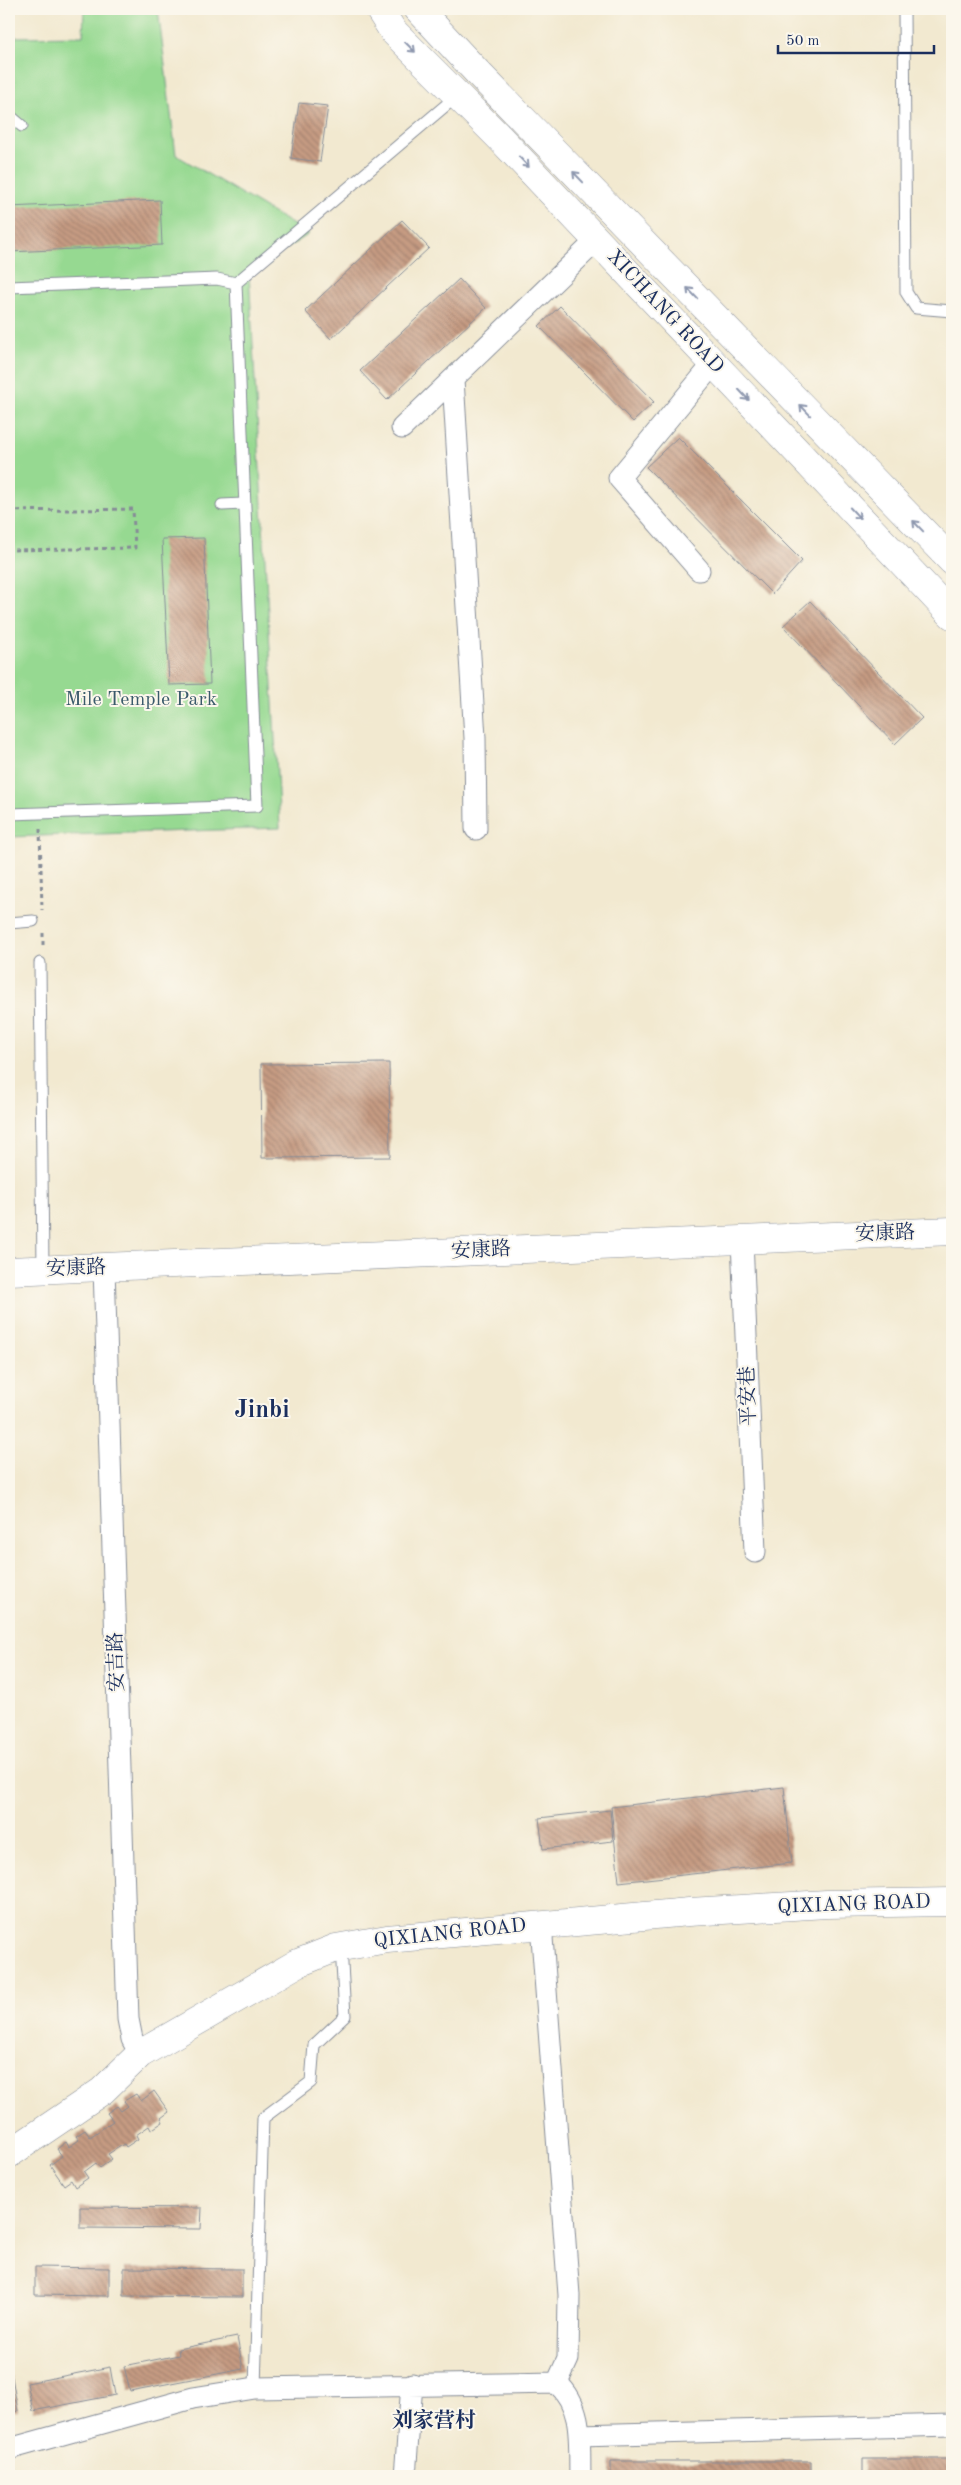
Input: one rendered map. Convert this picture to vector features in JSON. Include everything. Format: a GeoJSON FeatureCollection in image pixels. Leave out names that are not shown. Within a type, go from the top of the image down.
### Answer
{"type":"FeatureCollection","features":[{"type":"Feature","properties":{"kind":"street","name":"XICHANG ROAD"},"geometry":{"type":"LineString","coordinates":[[380,9],[394,31],[597,240],[952,615]]}},
{"type":"Feature","properties":{"kind":"street","name":"XICHANG ROAD"},"geometry":{"type":"LineString","coordinates":[[418,9],[484,80],[952,561]]}},
{"type":"Feature","properties":{"kind":"street"},"geometry":{"type":"LineString","coordinates":[[402,428],[597,240]]}},
{"type":"Feature","properties":{"kind":"street"},"geometry":{"type":"LineString","coordinates":[[699,570],[620,478],[714,363]]}},
{"type":"Feature","properties":{"kind":"street"},"geometry":{"type":"LineString","coordinates":[[453,379],[475,738],[476,829]]}},
{"type":"Feature","properties":{"kind":"street","name":"安康路"},"geometry":{"type":"LineString","coordinates":[[9,1271],[952,1231]]}},
{"type":"Feature","properties":{"kind":"street","name":"平安巷"},"geometry":{"type":"LineString","coordinates":[[742,1240],[755,1552]]}},
{"type":"Feature","properties":{"kind":"street","name":"安吉路"},"geometry":{"type":"LineString","coordinates":[[104,1268],[128,2019],[132,2039],[140,2054]]}},
{"type":"Feature","properties":{"kind":"street","name":"QIXIANG ROAD"},"geometry":{"type":"LineString","coordinates":[[9,2154],[102,2091],[140,2054],[298,1963],[341,1947],[387,1939],[541,1924],[827,1904],[952,1902]]}},
{"type":"Feature","properties":{"kind":"street"},"geometry":{"type":"LineString","coordinates":[[541,1924],[569,2296],[568,2359],[557,2383]]}},
{"type":"Feature","properties":{"kind":"street"},"geometry":{"type":"LineString","coordinates":[[9,2449],[193,2398],[255,2388],[557,2383],[569,2394],[576,2409],[580,2476]]}},
{"type":"Feature","properties":{"kind":"street"},"geometry":{"type":"LineString","coordinates":[[406,2476],[412,2384]]}},
{"type":"Feature","properties":{"kind":"street"},"geometry":{"type":"LineString","coordinates":[[579,2435],[952,2425]]}},
{"type":"Feature","properties":{"kind":"lane"},"geometry":{"type":"LineString","coordinates":[[904,9],[906,292],[916,308],[952,311]]}},
{"type":"Feature","properties":{"kind":"lane"},"geometry":{"type":"LineString","coordinates":[[236,283],[458,95]]}},
{"type":"Feature","properties":{"kind":"lane"},"geometry":{"type":"LineString","coordinates":[[9,115],[22,126]]}},
{"type":"Feature","properties":{"kind":"lane"},"geometry":{"type":"LineString","coordinates":[[9,288],[217,279],[236,283]]}},
{"type":"Feature","properties":{"kind":"lane"},"geometry":{"type":"LineString","coordinates":[[9,814],[257,806],[243,504],[236,283]]}},
{"type":"Feature","properties":{"kind":"lane"},"geometry":{"type":"LineString","coordinates":[[222,505],[243,504]]}},
{"type":"Feature","properties":{"kind":"lane"},"geometry":{"type":"LineString","coordinates":[[9,923],[38,920]]}},
{"type":"Feature","properties":{"kind":"lane"},"geometry":{"type":"LineString","coordinates":[[40,963],[43,1270]]}},
{"type":"Feature","properties":{"kind":"lane"},"geometry":{"type":"LineString","coordinates":[[255,2388],[263,2118],[311,2082],[314,2045],[345,2016],[341,1947]]}},
{"type":"Feature","properties":{"kind":"path"},"geometry":{"type":"LineString","coordinates":[[9,511],[133,509],[135,548],[9,550]]}},
{"type":"Feature","properties":{"kind":"path"},"geometry":{"type":"LineString","coordinates":[[38,920],[40,813]]}},
{"type":"Feature","properties":{"kind":"path"},"geometry":{"type":"LineString","coordinates":[[40,963],[43,948],[43,929]]}},
{"type":"Feature","properties":{"kind":"green space","name":"Mile Temple Park"},"geometry":{"type":"Polygon","coordinates":[[[84,9],[158,9],[176,155],[309,234],[249,273],[280,828],[9,837],[9,37],[83,36],[84,9]]]}},
{"type":"Feature","properties":{"kind":"building"},"geometry":{"type":"Polygon","coordinates":[[[299,103],[328,106],[320,162],[291,158],[299,103]]]}},
{"type":"Feature","properties":{"kind":"building"},"geometry":{"type":"Polygon","coordinates":[[[160,200],[162,245],[9,252],[9,207],[160,200]]]}},
{"type":"Feature","properties":{"kind":"building"},"geometry":{"type":"Polygon","coordinates":[[[402,220],[429,248],[331,339],[305,311],[402,220]]]}},
{"type":"Feature","properties":{"kind":"building"},"geometry":{"type":"Polygon","coordinates":[[[459,279],[486,308],[387,400],[360,371],[459,279]]]}},
{"type":"Feature","properties":{"kind":"building"},"geometry":{"type":"Polygon","coordinates":[[[560,306],[654,402],[633,422],[539,326],[560,306]]]}},
{"type":"Feature","properties":{"kind":"building"},"geometry":{"type":"Polygon","coordinates":[[[678,437],[802,561],[772,594],[646,467],[678,437]]]}},
{"type":"Feature","properties":{"kind":"building"},"geometry":{"type":"Polygon","coordinates":[[[204,538],[210,684],[169,685],[162,539],[204,538]]]}},
{"type":"Feature","properties":{"kind":"building"},"geometry":{"type":"Polygon","coordinates":[[[810,601],[922,718],[895,744],[783,626],[810,601]]]}},
{"type":"Feature","properties":{"kind":"building"},"geometry":{"type":"Polygon","coordinates":[[[389,1063],[390,1157],[262,1158],[261,1064],[389,1063]]]}},
{"type":"Feature","properties":{"kind":"building"},"geometry":{"type":"Polygon","coordinates":[[[784,1787],[792,1863],[619,1882],[611,1807],[784,1787]]]}},
{"type":"Feature","properties":{"kind":"building"},"geometry":{"type":"Polygon","coordinates":[[[610,1810],[613,1841],[543,1849],[539,1818],[610,1810]]]}},
{"type":"Feature","properties":{"kind":"building"},"geometry":{"type":"Polygon","coordinates":[[[154,2091],[169,2112],[161,2118],[163,2122],[151,2130],[149,2126],[136,2135],[138,2139],[126,2147],[124,2144],[108,2154],[112,2159],[100,2168],[96,2163],[84,2172],[88,2178],[75,2187],[71,2180],[64,2185],[50,2165],[62,2156],[57,2149],[66,2142],[69,2147],[79,2140],[76,2136],[85,2130],[90,2137],[113,2121],[107,2113],[117,2106],[121,2111],[128,2106],[124,2101],[136,2094],[141,2101],[154,2091]]]}},
{"type":"Feature","properties":{"kind":"building"},"geometry":{"type":"Polygon","coordinates":[[[80,2207],[202,2208],[201,2229],[80,2228],[80,2207]]]}},
{"type":"Feature","properties":{"kind":"building"},"geometry":{"type":"Polygon","coordinates":[[[35,2267],[109,2268],[109,2296],[35,2295],[35,2267]]]}},
{"type":"Feature","properties":{"kind":"building"},"geometry":{"type":"Polygon","coordinates":[[[124,2268],[242,2269],[242,2297],[124,2296],[124,2268]]]}},
{"type":"Feature","properties":{"kind":"building"},"geometry":{"type":"Polygon","coordinates":[[[237,2337],[243,2369],[130,2391],[124,2366],[179,2355],[178,2349],[237,2337]]]}},
{"type":"Feature","properties":{"kind":"building"},"geometry":{"type":"Polygon","coordinates":[[[110,2367],[115,2395],[33,2411],[27,2383],[110,2367]]]}},
{"type":"Feature","properties":{"kind":"building"},"geometry":{"type":"Polygon","coordinates":[[[12,2377],[18,2411],[9,2413],[9,2378],[12,2377]]]}},
{"type":"Feature","properties":{"kind":"building"},"geometry":{"type":"Polygon","coordinates":[[[863,2459],[952,2459],[952,2476],[863,2476],[863,2459]]]}},
{"type":"Feature","properties":{"kind":"building"},"geometry":{"type":"Polygon","coordinates":[[[611,2461],[811,2461],[811,2476],[611,2476],[611,2461]]]}},
{"type":"Feature","properties":{"kind":"district","name":"Jinbi"},"geometry":{"type":"Point","coordinates":[262,1410]}},
{"type":"Feature","properties":{"kind":"district","name":"刘家营村"},"geometry":{"type":"Point","coordinates":[434,2421]}}]}
